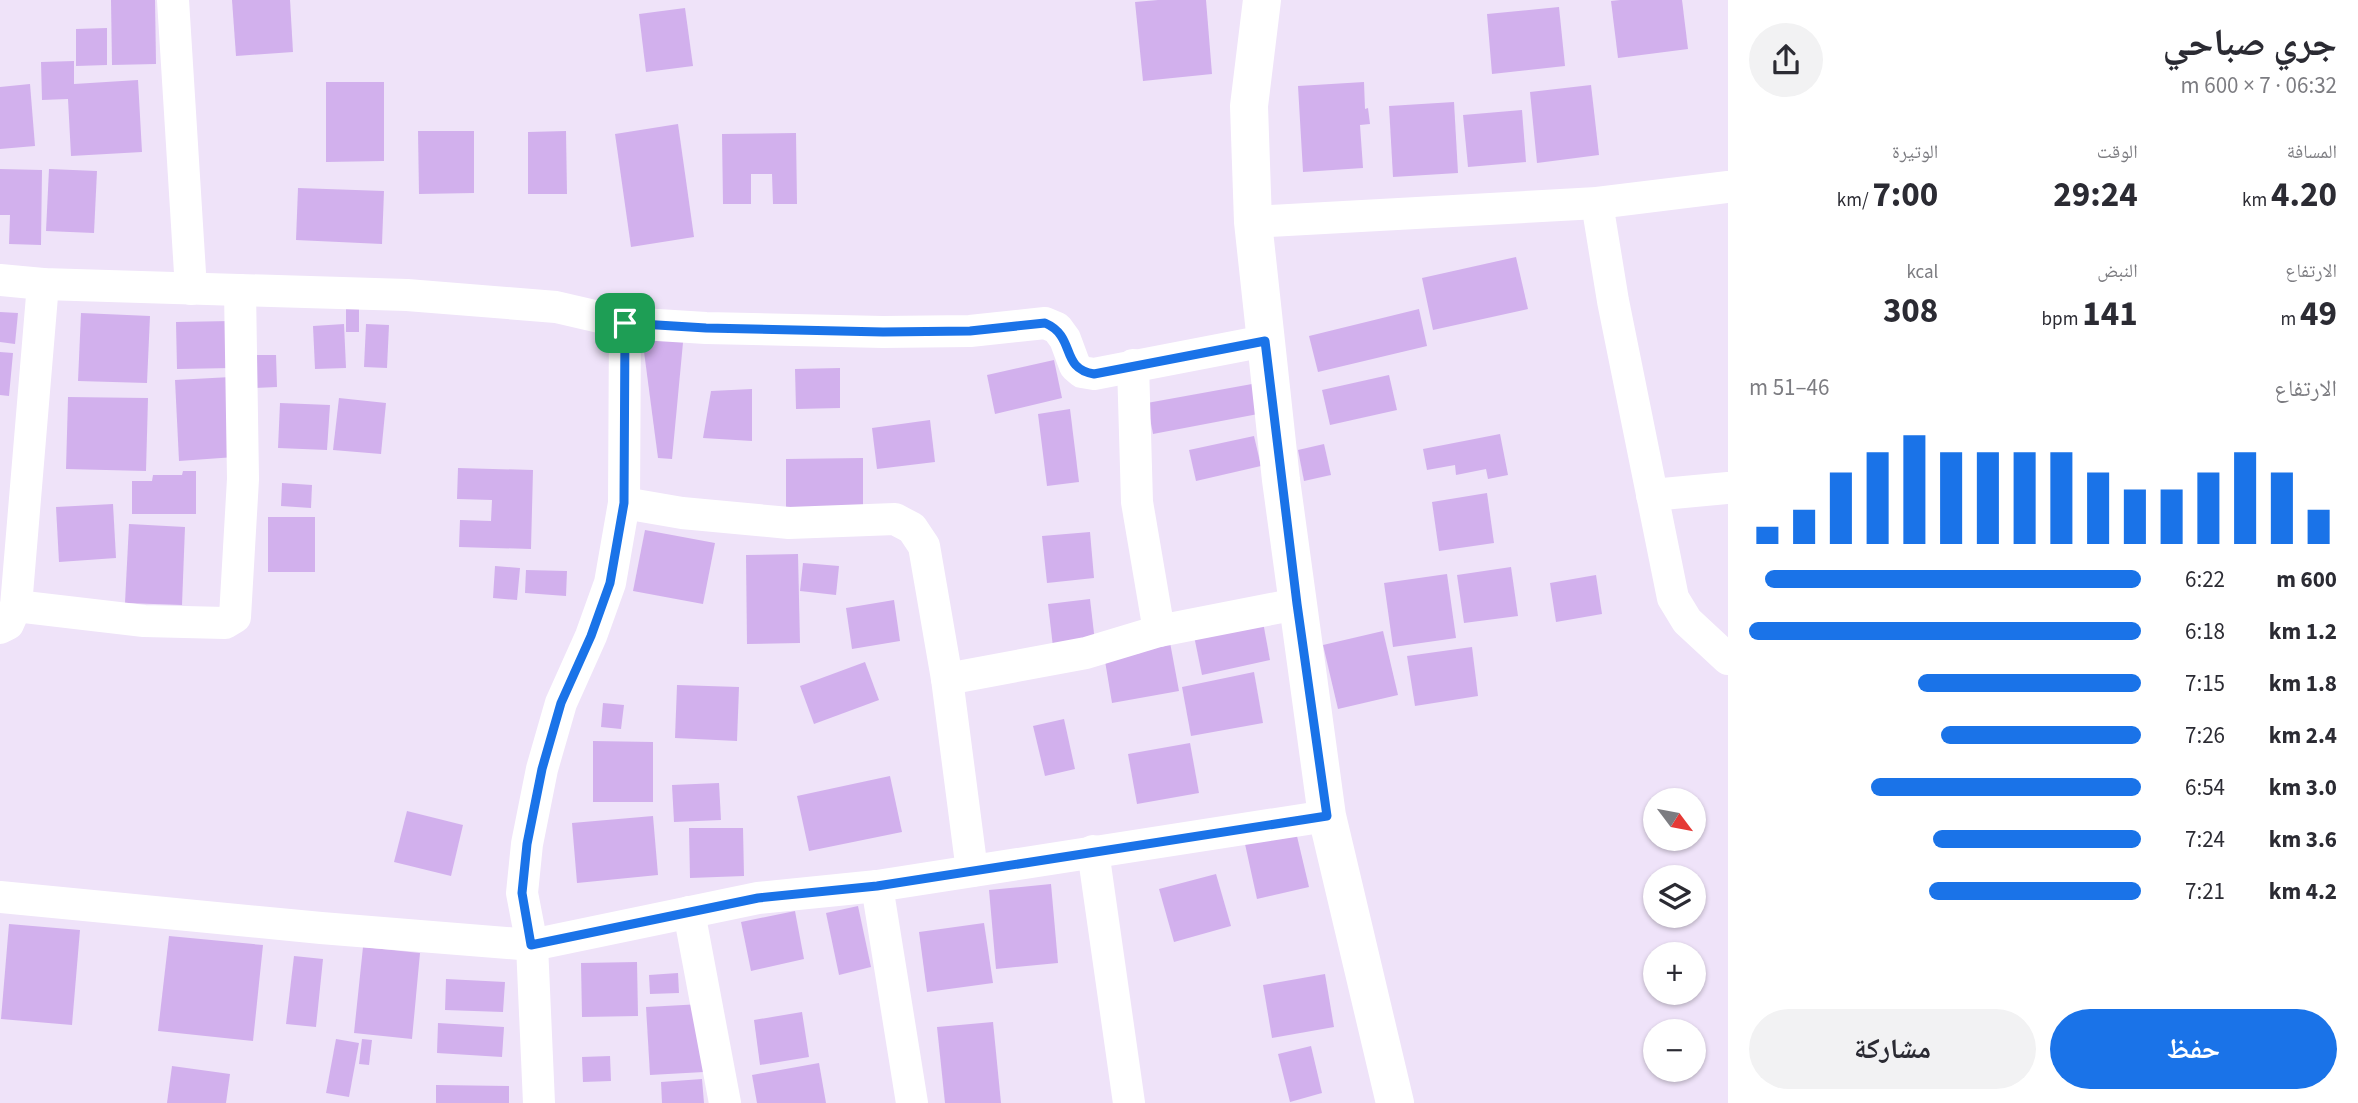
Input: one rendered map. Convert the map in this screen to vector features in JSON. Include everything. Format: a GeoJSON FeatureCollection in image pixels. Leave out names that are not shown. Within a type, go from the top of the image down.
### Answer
{"type":"FeatureCollection","features":[{"type":"Feature","properties":{"kind":"street"},"geometry":{"type":"LineString","coordinates":[[173,0],[191,289]]}},
{"type":"Feature","properties":{"kind":"street"},"geometry":{"type":"LineString","coordinates":[[1262,0],[1249,106],[1254,222],[1265,341],[1297,604],[1327,816],[1395,1103]]}},
{"type":"Feature","properties":{"kind":"street"},"geometry":{"type":"LineString","coordinates":[[1254,222],[1597,203],[1728,187]]}},
{"type":"Feature","properties":{"kind":"street"},"geometry":{"type":"LineString","coordinates":[[1597,203],[1613,301],[1673,598],[1687,621],[1728,659]]}},
{"type":"Feature","properties":{"kind":"street"},"geometry":{"type":"LineString","coordinates":[[0,280],[43,284],[407,295],[556,307],[625,323],[706,328],[970,331],[1045,323],[1057,328],[1065,339],[1075,366],[1082,372],[1094,374],[1265,341]]}},
{"type":"Feature","properties":{"kind":"street"},"geometry":{"type":"LineString","coordinates":[[43,284],[8,617],[225,623],[235,617],[243,480],[240,290]]}},
{"type":"Feature","properties":{"kind":"street"},"geometry":{"type":"LineString","coordinates":[[539,1103],[531,945],[522,893],[527,844],[542,769],[561,703],[591,636],[610,583],[624,503],[625,323]]}},
{"type":"Feature","properties":{"kind":"street"},"geometry":{"type":"LineString","coordinates":[[1133,365],[1137,502],[1159,631]]}},
{"type":"Feature","properties":{"kind":"street"},"geometry":{"type":"LineString","coordinates":[[1652,495],[1728,488]]}},
{"type":"Feature","properties":{"kind":"street"},"geometry":{"type":"LineString","coordinates":[[624,503],[682,513],[789,523],[895,519],[912,528],[924,545],[947,678],[972,871]]}},
{"type":"Feature","properties":{"kind":"street"},"geometry":{"type":"LineString","coordinates":[[947,678],[1086,653],[1159,631],[1297,604]]}},
{"type":"Feature","properties":{"kind":"street"},"geometry":{"type":"LineString","coordinates":[[0,897],[531,945],[758,898],[877,886],[1327,816]]}},
{"type":"Feature","properties":{"kind":"street"},"geometry":{"type":"LineString","coordinates":[[1093,851],[1129,1103]]}},
{"type":"Feature","properties":{"kind":"street"},"geometry":{"type":"LineString","coordinates":[[877,886],[912,1103]]}},
{"type":"Feature","properties":{"kind":"street"},"geometry":{"type":"LineString","coordinates":[[689,912],[725,1103]]}},
{"type":"Feature","properties":{"kind":"building"},"geometry":{"type":"Polygon","coordinates":[[[111,0],[155,0],[156,64],[112,65],[111,0]]]}},
{"type":"Feature","properties":{"kind":"building"},"geometry":{"type":"Polygon","coordinates":[[[232,0],[290,0],[293,52],[236,56],[232,0]]]}},
{"type":"Feature","properties":{"kind":"building"},"geometry":{"type":"Polygon","coordinates":[[[1206,0],[1212,74],[1143,81],[1135,2],[1206,0]]]}},
{"type":"Feature","properties":{"kind":"building"},"geometry":{"type":"Polygon","coordinates":[[[1682,0],[1688,49],[1618,58],[1611,1],[1682,0]]]}},
{"type":"Feature","properties":{"kind":"building"},"geometry":{"type":"Polygon","coordinates":[[[1559,7],[1565,66],[1492,74],[1487,14],[1559,7]]]}},
{"type":"Feature","properties":{"kind":"building"},"geometry":{"type":"Polygon","coordinates":[[[685,8],[693,66],[646,72],[639,14],[685,8]]]}},
{"type":"Feature","properties":{"kind":"building"},"geometry":{"type":"Polygon","coordinates":[[[107,28],[107,65],[76,66],[76,29],[107,28]]]}},
{"type":"Feature","properties":{"kind":"building"},"geometry":{"type":"Polygon","coordinates":[[[74,61],[74,84],[138,80],[142,152],[71,156],[68,99],[42,100],[41,62],[74,61]]]}},
{"type":"Feature","properties":{"kind":"building"},"geometry":{"type":"Polygon","coordinates":[[[326,82],[384,82],[384,161],[326,162],[326,82]]]}},
{"type":"Feature","properties":{"kind":"building"},"geometry":{"type":"Polygon","coordinates":[[[1364,82],[1365,109],[1368,108],[1370,124],[1360,125],[1363,168],[1303,172],[1298,86],[1364,82]]]}},
{"type":"Feature","properties":{"kind":"building"},"geometry":{"type":"Polygon","coordinates":[[[30,84],[35,146],[0,149],[0,87],[30,84]]]}},
{"type":"Feature","properties":{"kind":"building"},"geometry":{"type":"Polygon","coordinates":[[[1591,85],[1599,155],[1537,163],[1530,92],[1591,85]]]}},
{"type":"Feature","properties":{"kind":"building"},"geometry":{"type":"Polygon","coordinates":[[[1454,102],[1458,173],[1393,177],[1389,106],[1454,102]]]}},
{"type":"Feature","properties":{"kind":"building"},"geometry":{"type":"Polygon","coordinates":[[[1522,110],[1526,162],[1468,167],[1463,115],[1522,110]]]}},
{"type":"Feature","properties":{"kind":"building"},"geometry":{"type":"Polygon","coordinates":[[[678,124],[694,237],[631,247],[615,134],[678,124]]]}},
{"type":"Feature","properties":{"kind":"building"},"geometry":{"type":"Polygon","coordinates":[[[418,131],[474,131],[474,193],[419,194],[418,131]]]}},
{"type":"Feature","properties":{"kind":"building"},"geometry":{"type":"Polygon","coordinates":[[[566,131],[567,194],[528,194],[528,132],[566,131]]]}},
{"type":"Feature","properties":{"kind":"building"},"geometry":{"type":"Polygon","coordinates":[[[796,133],[797,204],[773,204],[772,174],[751,174],[751,204],[723,204],[722,134],[796,133]]]}},
{"type":"Feature","properties":{"kind":"building"},"geometry":{"type":"Polygon","coordinates":[[[0,169],[42,170],[41,245],[9,244],[10,215],[0,215],[0,169]]]}},
{"type":"Feature","properties":{"kind":"building"},"geometry":{"type":"Polygon","coordinates":[[[49,169],[97,171],[94,233],[46,231],[49,169]]]}},
{"type":"Feature","properties":{"kind":"building"},"geometry":{"type":"Polygon","coordinates":[[[298,188],[384,191],[382,244],[296,240],[298,188]]]}},
{"type":"Feature","properties":{"kind":"building"},"geometry":{"type":"Polygon","coordinates":[[[1516,257],[1528,309],[1433,330],[1422,278],[1516,257]]]}},
{"type":"Feature","properties":{"kind":"building"},"geometry":{"type":"Polygon","coordinates":[[[346,304],[359,304],[359,332],[346,332],[346,304]]]}},
{"type":"Feature","properties":{"kind":"building"},"geometry":{"type":"Polygon","coordinates":[[[1419,309],[1427,346],[1318,372],[1309,336],[1419,309]]]}},
{"type":"Feature","properties":{"kind":"building"},"geometry":{"type":"Polygon","coordinates":[[[0,312],[18,313],[15,344],[0,342],[0,312]]]}},
{"type":"Feature","properties":{"kind":"building"},"geometry":{"type":"Polygon","coordinates":[[[81,313],[150,316],[147,383],[78,381],[81,313]]]}},
{"type":"Feature","properties":{"kind":"building"},"geometry":{"type":"Polygon","coordinates":[[[231,321],[232,368],[177,369],[176,322],[231,321]]]}},
{"type":"Feature","properties":{"kind":"building"},"geometry":{"type":"Polygon","coordinates":[[[344,324],[346,368],[315,369],[313,326],[344,324]]]}},
{"type":"Feature","properties":{"kind":"building"},"geometry":{"type":"Polygon","coordinates":[[[366,324],[389,325],[387,368],[364,367],[366,324]]]}},
{"type":"Feature","properties":{"kind":"building"},"geometry":{"type":"Polygon","coordinates":[[[657,327],[684,332],[672,459],[658,458],[643,344],[657,327]]]}},
{"type":"Feature","properties":{"kind":"building"},"geometry":{"type":"Polygon","coordinates":[[[0,352],[13,353],[9,396],[0,395],[0,352]]]}},
{"type":"Feature","properties":{"kind":"building"},"geometry":{"type":"Polygon","coordinates":[[[253,355],[276,355],[277,387],[254,388],[253,355]]]}},
{"type":"Feature","properties":{"kind":"building"},"geometry":{"type":"Polygon","coordinates":[[[1054,360],[1062,398],[995,414],[987,375],[1054,360]]]}},
{"type":"Feature","properties":{"kind":"building"},"geometry":{"type":"Polygon","coordinates":[[[840,368],[840,408],[796,409],[795,369],[840,368]]]}},
{"type":"Feature","properties":{"kind":"building"},"geometry":{"type":"Polygon","coordinates":[[[1389,375],[1397,410],[1330,425],[1322,390],[1389,375]]]}},
{"type":"Feature","properties":{"kind":"building"},"geometry":{"type":"Polygon","coordinates":[[[231,377],[235,457],[179,461],[175,380],[231,377]]]}},
{"type":"Feature","properties":{"kind":"building"},"geometry":{"type":"Polygon","coordinates":[[[1252,384],[1258,414],[1153,434],[1147,403],[1252,384]]]}},
{"type":"Feature","properties":{"kind":"building"},"geometry":{"type":"Polygon","coordinates":[[[752,389],[752,441],[703,438],[711,391],[752,389]]]}},
{"type":"Feature","properties":{"kind":"building"},"geometry":{"type":"Polygon","coordinates":[[[68,397],[148,398],[146,471],[66,469],[68,397]]]}},
{"type":"Feature","properties":{"kind":"building"},"geometry":{"type":"Polygon","coordinates":[[[339,398],[386,403],[381,454],[333,450],[339,398]]]}},
{"type":"Feature","properties":{"kind":"building"},"geometry":{"type":"Polygon","coordinates":[[[280,403],[330,405],[327,450],[278,448],[280,403]]]}},
{"type":"Feature","properties":{"kind":"building"},"geometry":{"type":"Polygon","coordinates":[[[1070,409],[1079,482],[1047,486],[1038,414],[1070,409]]]}},
{"type":"Feature","properties":{"kind":"building"},"geometry":{"type":"Polygon","coordinates":[[[930,420],[935,462],[877,469],[872,428],[930,420]]]}},
{"type":"Feature","properties":{"kind":"building"},"geometry":{"type":"Polygon","coordinates":[[[1500,434],[1508,475],[1488,479],[1486,469],[1456,475],[1455,465],[1427,470],[1423,449],[1500,434]]]}},
{"type":"Feature","properties":{"kind":"building"},"geometry":{"type":"Polygon","coordinates":[[[1254,436],[1261,466],[1196,481],[1189,450],[1254,436]]]}},
{"type":"Feature","properties":{"kind":"building"},"geometry":{"type":"Polygon","coordinates":[[[1324,444],[1331,475],[1304,481],[1298,450],[1324,444]]]}},
{"type":"Feature","properties":{"kind":"building"},"geometry":{"type":"Polygon","coordinates":[[[863,458],[863,512],[786,513],[786,459],[863,458]]]}},
{"type":"Feature","properties":{"kind":"building"},"geometry":{"type":"Polygon","coordinates":[[[458,468],[533,470],[531,549],[459,547],[460,520],[491,521],[492,500],[457,499],[458,468]]]}},
{"type":"Feature","properties":{"kind":"building"},"geometry":{"type":"Polygon","coordinates":[[[183,471],[196,471],[196,514],[132,514],[132,481],[152,481],[153,475],[182,475],[183,471]]]}},
{"type":"Feature","properties":{"kind":"building"},"geometry":{"type":"Polygon","coordinates":[[[282,483],[312,485],[311,508],[281,506],[282,483]]]}},
{"type":"Feature","properties":{"kind":"building"},"geometry":{"type":"Polygon","coordinates":[[[1487,493],[1494,543],[1439,551],[1432,502],[1487,493]]]}},
{"type":"Feature","properties":{"kind":"building"},"geometry":{"type":"Polygon","coordinates":[[[113,504],[116,558],[59,562],[56,507],[113,504]]]}},
{"type":"Feature","properties":{"kind":"building"},"geometry":{"type":"Polygon","coordinates":[[[268,517],[315,517],[315,572],[268,572],[268,517]]]}},
{"type":"Feature","properties":{"kind":"building"},"geometry":{"type":"Polygon","coordinates":[[[129,524],[185,527],[182,605],[125,603],[129,524]]]}},
{"type":"Feature","properties":{"kind":"building"},"geometry":{"type":"Polygon","coordinates":[[[645,530],[715,543],[703,604],[633,591],[645,530]]]}},
{"type":"Feature","properties":{"kind":"building"},"geometry":{"type":"Polygon","coordinates":[[[1090,532],[1094,578],[1047,583],[1042,536],[1090,532]]]}},
{"type":"Feature","properties":{"kind":"building"},"geometry":{"type":"Polygon","coordinates":[[[798,554],[800,643],[747,644],[746,555],[798,554]]]}},
{"type":"Feature","properties":{"kind":"building"},"geometry":{"type":"Polygon","coordinates":[[[803,563],[839,566],[836,595],[800,591],[803,563]]]}},
{"type":"Feature","properties":{"kind":"building"},"geometry":{"type":"Polygon","coordinates":[[[495,566],[520,568],[517,600],[493,598],[495,566]]]}},
{"type":"Feature","properties":{"kind":"building"},"geometry":{"type":"Polygon","coordinates":[[[1511,567],[1518,616],[1464,623],[1457,575],[1511,567]]]}},
{"type":"Feature","properties":{"kind":"building"},"geometry":{"type":"Polygon","coordinates":[[[526,570],[567,571],[566,596],[525,593],[526,570]]]}},
{"type":"Feature","properties":{"kind":"building"},"geometry":{"type":"Polygon","coordinates":[[[1447,574],[1456,638],[1393,647],[1384,583],[1447,574]]]}},
{"type":"Feature","properties":{"kind":"building"},"geometry":{"type":"Polygon","coordinates":[[[1596,575],[1602,614],[1556,622],[1550,583],[1596,575]]]}},
{"type":"Feature","properties":{"kind":"building"},"geometry":{"type":"Polygon","coordinates":[[[1090,599],[1095,642],[1053,647],[1048,604],[1090,599]]]}},
{"type":"Feature","properties":{"kind":"building"},"geometry":{"type":"Polygon","coordinates":[[[894,600],[900,641],[852,649],[846,608],[894,600]]]}},
{"type":"Feature","properties":{"kind":"building"},"geometry":{"type":"Polygon","coordinates":[[[1263,622],[1270,660],[1202,675],[1194,636],[1263,622]]]}},
{"type":"Feature","properties":{"kind":"building"},"geometry":{"type":"Polygon","coordinates":[[[1383,631],[1398,695],[1338,709],[1323,645],[1383,631]]]}},
{"type":"Feature","properties":{"kind":"building"},"geometry":{"type":"Polygon","coordinates":[[[1169,637],[1179,691],[1112,703],[1105,661],[1140,653],[1140,645],[1169,637]]]}},
{"type":"Feature","properties":{"kind":"building"},"geometry":{"type":"Polygon","coordinates":[[[1472,647],[1478,696],[1415,706],[1407,656],[1472,647]]]}},
{"type":"Feature","properties":{"kind":"building"},"geometry":{"type":"Polygon","coordinates":[[[865,662],[879,700],[814,724],[800,686],[865,662]]]}},
{"type":"Feature","properties":{"kind":"building"},"geometry":{"type":"Polygon","coordinates":[[[1254,672],[1263,723],[1191,736],[1182,687],[1254,672]]]}},
{"type":"Feature","properties":{"kind":"building"},"geometry":{"type":"Polygon","coordinates":[[[677,685],[739,687],[737,741],[675,738],[677,685]]]}},
{"type":"Feature","properties":{"kind":"building"},"geometry":{"type":"Polygon","coordinates":[[[603,703],[624,705],[621,729],[601,727],[603,703]]]}},
{"type":"Feature","properties":{"kind":"building"},"geometry":{"type":"Polygon","coordinates":[[[1064,719],[1075,769],[1045,776],[1033,726],[1064,719]]]}},
{"type":"Feature","properties":{"kind":"building"},"geometry":{"type":"Polygon","coordinates":[[[593,741],[653,742],[653,802],[593,802],[593,741]]]}},
{"type":"Feature","properties":{"kind":"building"},"geometry":{"type":"Polygon","coordinates":[[[1190,743],[1199,793],[1137,804],[1128,754],[1190,743]]]}},
{"type":"Feature","properties":{"kind":"building"},"geometry":{"type":"Polygon","coordinates":[[[890,776],[902,832],[809,851],[797,796],[890,776]]]}},
{"type":"Feature","properties":{"kind":"building"},"geometry":{"type":"Polygon","coordinates":[[[719,783],[721,820],[674,822],[672,785],[719,783]]]}},
{"type":"Feature","properties":{"kind":"building"},"geometry":{"type":"Polygon","coordinates":[[[407,811],[463,825],[451,876],[394,862],[407,811]]]}},
{"type":"Feature","properties":{"kind":"building"},"geometry":{"type":"Polygon","coordinates":[[[653,816],[658,875],[577,883],[572,823],[653,816]]]}},
{"type":"Feature","properties":{"kind":"building"},"geometry":{"type":"Polygon","coordinates":[[[689,828],[743,828],[744,876],[690,878],[689,828]]]}},
{"type":"Feature","properties":{"kind":"building"},"geometry":{"type":"Polygon","coordinates":[[[1296,832],[1309,887],[1257,899],[1245,844],[1296,832]]]}},
{"type":"Feature","properties":{"kind":"building"},"geometry":{"type":"Polygon","coordinates":[[[1216,874],[1231,926],[1174,942],[1159,889],[1216,874]]]}},
{"type":"Feature","properties":{"kind":"building"},"geometry":{"type":"Polygon","coordinates":[[[1051,884],[1058,963],[996,969],[989,890],[1051,884]]]}},
{"type":"Feature","properties":{"kind":"building"},"geometry":{"type":"Polygon","coordinates":[[[858,906],[871,967],[839,975],[826,913],[858,906]]]}},
{"type":"Feature","properties":{"kind":"building"},"geometry":{"type":"Polygon","coordinates":[[[795,911],[804,959],[751,971],[741,922],[795,911]]]}},
{"type":"Feature","properties":{"kind":"building"},"geometry":{"type":"Polygon","coordinates":[[[984,923],[993,983],[927,992],[919,932],[984,923]]]}},
{"type":"Feature","properties":{"kind":"building"},"geometry":{"type":"Polygon","coordinates":[[[9,924],[80,930],[72,1025],[1,1019],[9,924]]]}},
{"type":"Feature","properties":{"kind":"building"},"geometry":{"type":"Polygon","coordinates":[[[169,936],[263,945],[253,1041],[158,1031],[169,936]]]}},
{"type":"Feature","properties":{"kind":"building"},"geometry":{"type":"Polygon","coordinates":[[[363,947],[420,953],[412,1039],[354,1033],[363,947]]]}},
{"type":"Feature","properties":{"kind":"building"},"geometry":{"type":"Polygon","coordinates":[[[294,956],[323,959],[316,1027],[286,1024],[294,956]]]}},
{"type":"Feature","properties":{"kind":"building"},"geometry":{"type":"Polygon","coordinates":[[[637,962],[638,1016],[582,1017],[581,963],[637,962]]]}},
{"type":"Feature","properties":{"kind":"building"},"geometry":{"type":"Polygon","coordinates":[[[678,973],[679,993],[650,994],[649,975],[678,973]]]}},
{"type":"Feature","properties":{"kind":"building"},"geometry":{"type":"Polygon","coordinates":[[[1325,974],[1334,1027],[1272,1038],[1263,985],[1325,974]]]}},
{"type":"Feature","properties":{"kind":"building"},"geometry":{"type":"Polygon","coordinates":[[[446,979],[505,982],[503,1012],[445,1010],[446,979]]]}},
{"type":"Feature","properties":{"kind":"building"},"geometry":{"type":"Polygon","coordinates":[[[702,1004],[704,1072],[650,1075],[646,1007],[702,1004]]]}},
{"type":"Feature","properties":{"kind":"building"},"geometry":{"type":"Polygon","coordinates":[[[802,1012],[809,1057],[760,1065],[754,1020],[802,1012]]]}},
{"type":"Feature","properties":{"kind":"building"},"geometry":{"type":"Polygon","coordinates":[[[993,1022],[1001,1103],[945,1103],[937,1027],[993,1022]]]}},
{"type":"Feature","properties":{"kind":"building"},"geometry":{"type":"Polygon","coordinates":[[[438,1023],[504,1027],[502,1057],[437,1053],[438,1023]]]}},
{"type":"Feature","properties":{"kind":"building"},"geometry":{"type":"Polygon","coordinates":[[[336,1039],[359,1043],[349,1097],[326,1093],[336,1039]]]}},
{"type":"Feature","properties":{"kind":"building"},"geometry":{"type":"Polygon","coordinates":[[[362,1039],[372,1040],[369,1065],[359,1064],[362,1039]]]}},
{"type":"Feature","properties":{"kind":"building"},"geometry":{"type":"Polygon","coordinates":[[[1311,1046],[1322,1093],[1290,1102],[1278,1054],[1311,1046]]]}},
{"type":"Feature","properties":{"kind":"building"},"geometry":{"type":"Polygon","coordinates":[[[610,1056],[611,1081],[583,1082],[582,1057],[610,1056]]]}},
{"type":"Feature","properties":{"kind":"building"},"geometry":{"type":"Polygon","coordinates":[[[819,1063],[826,1103],[757,1103],[752,1075],[819,1063]]]}},
{"type":"Feature","properties":{"kind":"building"},"geometry":{"type":"Polygon","coordinates":[[[172,1066],[230,1074],[226,1103],[167,1103],[172,1066]]]}},
{"type":"Feature","properties":{"kind":"building"},"geometry":{"type":"Polygon","coordinates":[[[702,1079],[704,1103],[662,1103],[661,1082],[702,1079]]]}},
{"type":"Feature","properties":{"kind":"building"},"geometry":{"type":"Polygon","coordinates":[[[436,1085],[509,1086],[509,1103],[436,1103],[436,1085]]]}},
{"type":"Feature","properties":{"kind":"route"},"geometry":{"type":"LineString","coordinates":[[625,323],[706,328],[883,332],[970,331],[1045,323],[1057,328],[1065,339],[1075,366],[1082,372],[1094,374],[1265,341],[1297,604],[1327,816],[877,886],[758,898],[531,945],[522,893],[527,844],[542,769],[561,703],[591,636],[610,583],[624,503],[625,323]]}}]}
